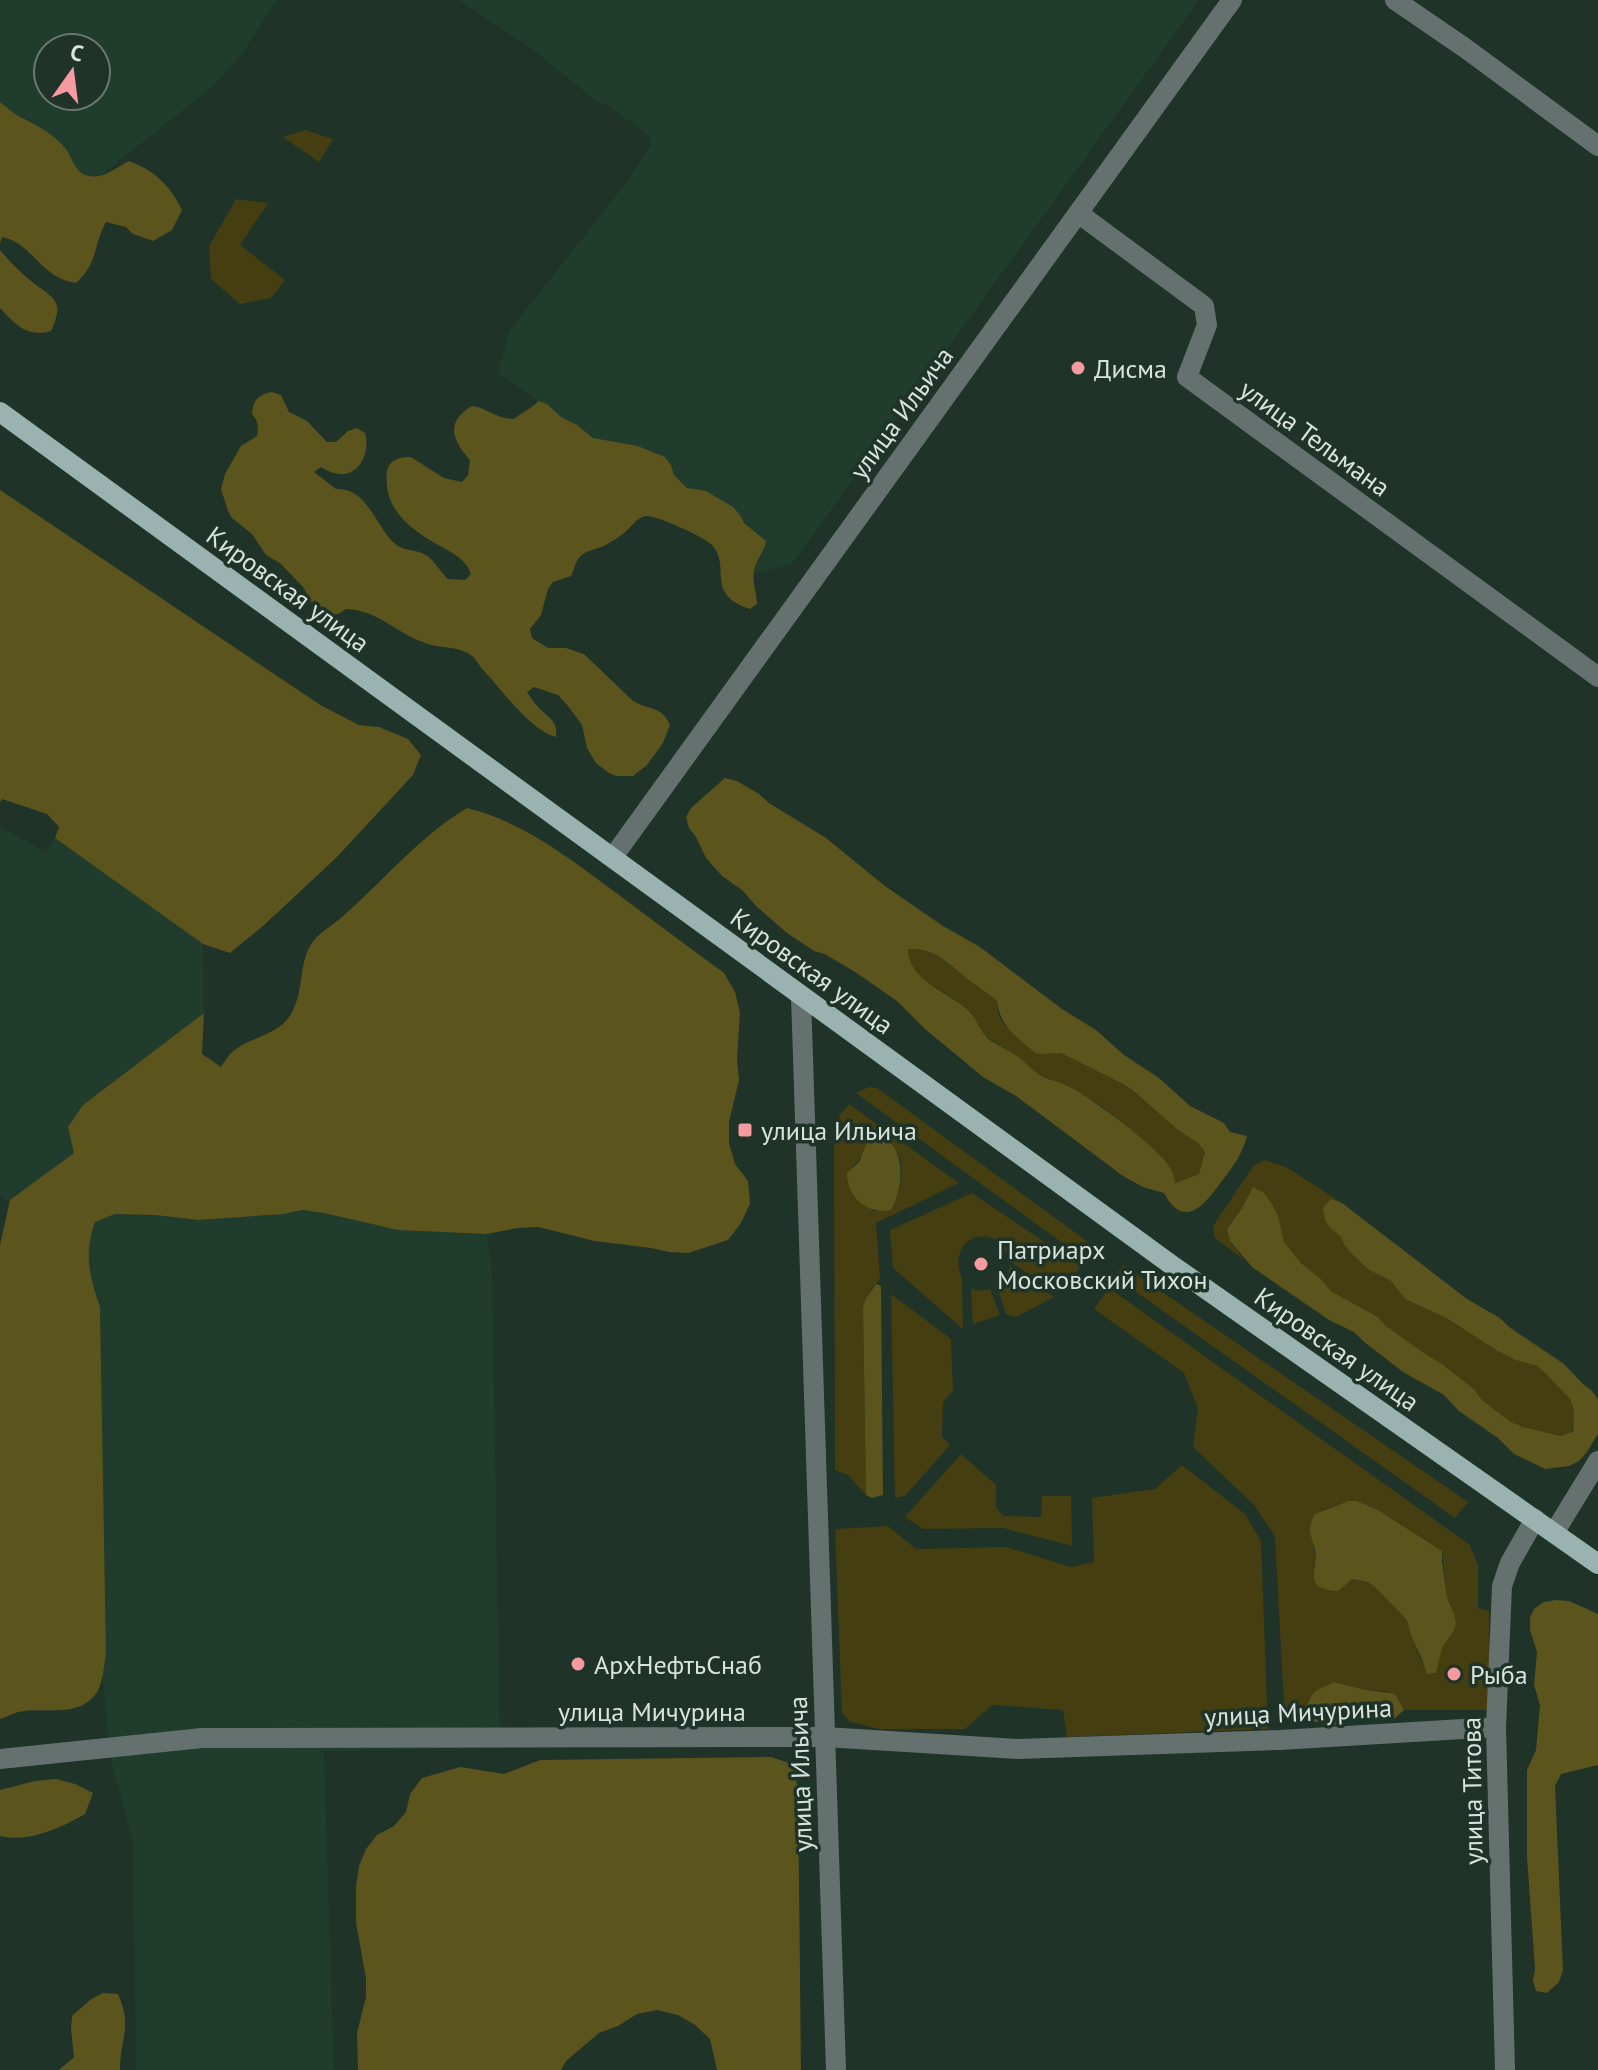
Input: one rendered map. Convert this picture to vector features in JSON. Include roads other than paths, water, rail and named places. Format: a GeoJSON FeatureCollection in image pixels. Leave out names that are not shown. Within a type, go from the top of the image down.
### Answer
{"type":"FeatureCollection","features":[{"type":"Feature","properties":{"kind":"main road","name":"Кировская улица"},"geometry":{"type":"LineString","coordinates":[[0,412],[1186,1275],[1598,1564]]}},
{"type":"Feature","properties":{"kind":"street","name":"улица Ильича"},"geometry":{"type":"LineString","coordinates":[[613,857],[1232,0]]}},
{"type":"Feature","properties":{"kind":"street"},"geometry":{"type":"LineString","coordinates":[[1395,0],[1598,146]]}},
{"type":"Feature","properties":{"kind":"street","name":"улица Тельмана"},"geometry":{"type":"LineString","coordinates":[[1078,213],[1204,306],[1207,325],[1187,377],[1596,672]]}},
{"type":"Feature","properties":{"kind":"street","name":"улица Ильича"},"geometry":{"type":"LineString","coordinates":[[801,996],[836,2070]]}},
{"type":"Feature","properties":{"kind":"street"},"geometry":{"type":"LineString","coordinates":[[1554,1533],[1598,1461]]}},
{"type":"Feature","properties":{"kind":"street","name":"улица Титова"},"geometry":{"type":"LineString","coordinates":[[1505,2070],[1496,1727],[1502,1586],[1510,1563],[1535,1519]]}},
{"type":"Feature","properties":{"kind":"street","name":"улица Мичурина"},"geometry":{"type":"LineString","coordinates":[[0,1759],[202,1738],[825,1737],[1018,1749],[1280,1740],[1496,1727]]}},
{"type":"Feature","properties":{"kind":"place","name":"Дисма"},"geometry":{"type":"Point","coordinates":[1078,368]}},
{"type":"Feature","properties":{"kind":"place","name":"улица Ильича"},"geometry":{"type":"Point","coordinates":[745,1130]}},
{"type":"Feature","properties":{"kind":"place","name":"Патриарх Московский Тихон"},"geometry":{"type":"Point","coordinates":[981,1264]}},
{"type":"Feature","properties":{"kind":"place","name":"АрхНефтьСнаб"},"geometry":{"type":"Point","coordinates":[578,1664]}},
{"type":"Feature","properties":{"kind":"place","name":"Рыба"},"geometry":{"type":"Point","coordinates":[1454,1674]}}]}
